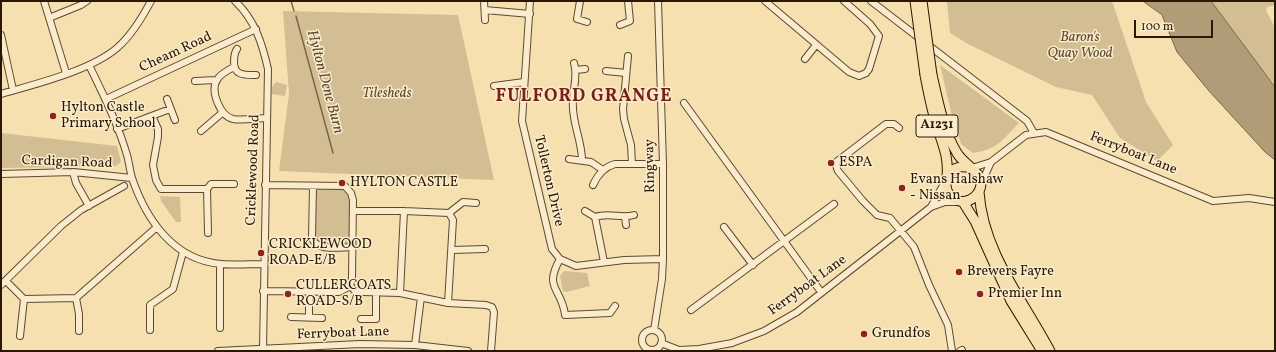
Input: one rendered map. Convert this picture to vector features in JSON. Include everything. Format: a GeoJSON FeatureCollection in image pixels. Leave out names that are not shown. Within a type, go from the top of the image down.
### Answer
{"type":"FeatureCollection","features":[{"type":"Feature","properties":{"kind":"highway","name":"A1231"},"geometry":{"type":"LineString","coordinates":[[915,1],[937,124],[947,152],[948,162],[946,179]]}},
{"type":"Feature","properties":{"kind":"highway","name":"A1231"},"geometry":{"type":"LineString","coordinates":[[922,1],[929,75],[956,153],[971,168]]}},
{"type":"Feature","properties":{"kind":"highway"},"geometry":{"type":"LineString","coordinates":[[980,188],[974,198],[962,202],[955,200],[948,193],[946,179],[956,168],[961,166],[971,168],[980,178],[983,222],[992,247],[1013,290],[1050,351]]}},
{"type":"Feature","properties":{"kind":"highway"},"geometry":{"type":"LineString","coordinates":[[962,202],[975,221],[1011,301],[1042,351]]}},
{"type":"Feature","properties":{"kind":"street"},"geometry":{"type":"LineString","coordinates":[[44,1],[66,73]]}},
{"type":"Feature","properties":{"kind":"street"},"geometry":{"type":"LineString","coordinates":[[49,18],[81,5],[87,1]]}},
{"type":"Feature","properties":{"kind":"street"},"geometry":{"type":"LineString","coordinates":[[1,94],[89,65],[117,48],[140,22],[151,1]]}},
{"type":"Feature","properties":{"kind":"street","name":"Cricklewood Road"},"geometry":{"type":"LineString","coordinates":[[235,1],[256,29],[261,41],[268,69],[263,349]]}},
{"type":"Feature","properties":{"kind":"street"},"geometry":{"type":"LineString","coordinates":[[484,1],[485,20]]}},
{"type":"Feature","properties":{"kind":"street","name":"Tollerton Drive"},"geometry":{"type":"LineString","coordinates":[[530,1],[522,121],[550,244],[560,259]]}},
{"type":"Feature","properties":{"kind":"street"},"geometry":{"type":"LineString","coordinates":[[580,1],[577,19],[587,22]]}},
{"type":"Feature","properties":{"kind":"street"},"geometry":{"type":"LineString","coordinates":[[620,25],[630,21],[628,1]]}},
{"type":"Feature","properties":{"kind":"street","name":"Ringway"},"geometry":{"type":"LineString","coordinates":[[654,330],[662,278],[663,259],[663,164],[658,1]]}},
{"type":"Feature","properties":{"kind":"street"},"geometry":{"type":"LineString","coordinates":[[765,1],[816,45],[854,75],[863,75],[869,69],[879,36],[870,24],[844,1]]}},
{"type":"Feature","properties":{"kind":"street"},"geometry":{"type":"LineString","coordinates":[[871,1],[1028,122],[1034,133],[1017,141],[991,162],[971,168]]}},
{"type":"Feature","properties":{"kind":"street"},"geometry":{"type":"LineString","coordinates":[[485,10],[530,14]]}},
{"type":"Feature","properties":{"kind":"street","name":"Cheam Road"},"geometry":{"type":"LineString","coordinates":[[106,99],[256,29]]}},
{"type":"Feature","properties":{"kind":"street"},"geometry":{"type":"LineString","coordinates":[[1,36],[13,90]]}},
{"type":"Feature","properties":{"kind":"street"},"geometry":{"type":"LineString","coordinates":[[805,59],[816,45]]}},
{"type":"Feature","properties":{"kind":"street"},"geometry":{"type":"LineString","coordinates":[[237,49],[235,53],[234,67],[241,75],[256,75]]}},
{"type":"Feature","properties":{"kind":"street"},"geometry":{"type":"LineString","coordinates":[[628,56],[623,109],[631,145],[632,164]]}},
{"type":"Feature","properties":{"kind":"street"},"geometry":{"type":"LineString","coordinates":[[574,63],[576,70],[572,101],[573,115],[582,151],[582,160]]}},
{"type":"Feature","properties":{"kind":"street"},"geometry":{"type":"LineString","coordinates":[[89,65],[106,99],[127,154],[132,178],[143,207],[156,227],[166,238],[183,252],[201,260],[220,264],[264,264]]}},
{"type":"Feature","properties":{"kind":"street"},"geometry":{"type":"LineString","coordinates":[[234,67],[226,71],[216,80],[215,88],[220,110],[233,119],[267,118]]}},
{"type":"Feature","properties":{"kind":"street"},"geometry":{"type":"LineString","coordinates":[[576,70],[585,69]]}},
{"type":"Feature","properties":{"kind":"street"},"geometry":{"type":"LineString","coordinates":[[606,71],[626,73]]}},
{"type":"Feature","properties":{"kind":"street"},"geometry":{"type":"LineString","coordinates":[[195,80],[216,80]]}},
{"type":"Feature","properties":{"kind":"street"},"geometry":{"type":"LineString","coordinates":[[494,86],[524,82]]}},
{"type":"Feature","properties":{"kind":"street"},"geometry":{"type":"LineString","coordinates":[[167,99],[175,120]]}},
{"type":"Feature","properties":{"kind":"street"},"geometry":{"type":"LineString","coordinates":[[684,103],[752,196],[783,242],[821,292]]}},
{"type":"Feature","properties":{"kind":"street"},"geometry":{"type":"LineString","coordinates":[[117,129],[170,109]]}},
{"type":"Feature","properties":{"kind":"street"},"geometry":{"type":"LineString","coordinates":[[201,131],[222,112]]}},
{"type":"Feature","properties":{"kind":"street"},"geometry":{"type":"LineString","coordinates":[[152,116],[158,129],[153,165],[156,180],[161,188],[207,189]]}},
{"type":"Feature","properties":{"kind":"street"},"geometry":{"type":"LineString","coordinates":[[900,128],[894,124],[886,124],[835,163],[838,172],[863,201],[877,215],[890,218],[914,247],[929,285],[948,325],[952,351]]}},
{"type":"Feature","properties":{"kind":"street","name":"Ferryboat Lane"},"geometry":{"type":"LineString","coordinates":[[1034,133],[1050,133],[1213,201],[1249,198],[1275,202]]}},
{"type":"Feature","properties":{"kind":"street"},"geometry":{"type":"LineString","coordinates":[[569,159],[591,162],[603,170]]}},
{"type":"Feature","properties":{"kind":"street"},"geometry":{"type":"LineString","coordinates":[[980,188],[991,162]]}},
{"type":"Feature","properties":{"kind":"street"},"geometry":{"type":"LineString","coordinates":[[593,185],[599,173],[616,164],[663,164]]}},
{"type":"Feature","properties":{"kind":"street"},"geometry":{"type":"LineString","coordinates":[[73,172],[76,182],[89,206]]}},
{"type":"Feature","properties":{"kind":"street","name":"Cardigan Road"},"geometry":{"type":"LineString","coordinates":[[1,174],[73,172],[132,178]]}},
{"type":"Feature","properties":{"kind":"street","name":"Ferryboat Lane"},"geometry":{"type":"LineString","coordinates":[[931,207],[946,179]]}},
{"type":"Feature","properties":{"kind":"street"},"geometry":{"type":"LineString","coordinates":[[208,233],[207,189],[210,184],[234,184]]}},
{"type":"Feature","properties":{"kind":"street"},"geometry":{"type":"LineString","coordinates":[[264,291],[339,292],[350,286],[352,278],[353,211],[351,193],[345,186],[265,185]]}},
{"type":"Feature","properties":{"kind":"street"},"geometry":{"type":"LineString","coordinates":[[124,186],[89,206],[61,226],[3,283],[24,299],[76,298],[156,227]]}},
{"type":"Feature","properties":{"kind":"street"},"geometry":{"type":"LineString","coordinates":[[312,186],[314,242],[322,247],[352,248]]}},
{"type":"Feature","properties":{"kind":"street"},"geometry":{"type":"LineString","coordinates":[[353,211],[449,213],[463,202],[476,203]]}},
{"type":"Feature","properties":{"kind":"street","name":"Ferryboat Lane"},"geometry":{"type":"LineString","coordinates":[[661,343],[679,350],[699,350],[732,343],[764,331],[797,312],[931,207],[945,202],[962,202]]}},
{"type":"Feature","properties":{"kind":"street"},"geometry":{"type":"LineString","coordinates":[[691,310],[834,204]]}},
{"type":"Feature","properties":{"kind":"street"},"geometry":{"type":"LineString","coordinates":[[400,293],[404,211]]}},
{"type":"Feature","properties":{"kind":"street"},"geometry":{"type":"LineString","coordinates":[[585,211],[595,217],[611,214],[625,218],[634,215]]}},
{"type":"Feature","properties":{"kind":"street"},"geometry":{"type":"LineString","coordinates":[[448,303],[453,220],[449,213]]}},
{"type":"Feature","properties":{"kind":"street"},"geometry":{"type":"LineString","coordinates":[[595,217],[604,262]]}},
{"type":"Feature","properties":{"kind":"street"},"geometry":{"type":"LineString","coordinates":[[625,218],[626,226]]}},
{"type":"Feature","properties":{"kind":"street"},"geometry":{"type":"LineString","coordinates":[[724,227],[753,265]]}},
{"type":"Feature","properties":{"kind":"street"},"geometry":{"type":"LineString","coordinates":[[452,250],[485,249]]}},
{"type":"Feature","properties":{"kind":"street"},"geometry":{"type":"LineString","coordinates":[[150,330],[150,305],[173,289],[183,252]]}},
{"type":"Feature","properties":{"kind":"street"},"geometry":{"type":"LineString","coordinates":[[562,323],[565,315],[561,302],[553,288],[552,280],[553,273],[560,259],[576,266],[604,262],[663,259]]}},
{"type":"Feature","properties":{"kind":"street"},"geometry":{"type":"LineString","coordinates":[[220,264],[220,328]]}},
{"type":"Feature","properties":{"kind":"street"},"geometry":{"type":"LineString","coordinates":[[350,286],[355,291],[400,293],[448,303],[486,305],[492,307],[494,312],[491,351]]}},
{"type":"Feature","properties":{"kind":"street"},"geometry":{"type":"LineString","coordinates":[[309,292],[309,318]]}},
{"type":"Feature","properties":{"kind":"street"},"geometry":{"type":"LineString","coordinates":[[361,319],[376,318],[376,292]]}},
{"type":"Feature","properties":{"kind":"street"},"geometry":{"type":"LineString","coordinates":[[415,346],[421,297]]}},
{"type":"Feature","properties":{"kind":"street"},"geometry":{"type":"LineString","coordinates":[[76,298],[79,314],[79,331]]}},
{"type":"Feature","properties":{"kind":"street"},"geometry":{"type":"LineString","coordinates":[[20,336],[24,299]]}},
{"type":"Feature","properties":{"kind":"street"},"geometry":{"type":"LineString","coordinates":[[610,313],[615,306]]}},
{"type":"Feature","properties":{"kind":"street"},"geometry":{"type":"LineString","coordinates":[[565,315],[610,313]]}},
{"type":"Feature","properties":{"kind":"street"},"geometry":{"type":"LineString","coordinates":[[610,313],[615,320]]}},
{"type":"Feature","properties":{"kind":"street"},"geometry":{"type":"LineString","coordinates":[[291,317],[322,318]]}},
{"type":"Feature","properties":{"kind":"street"},"geometry":{"type":"LineString","coordinates":[[647,330],[654,330],[660,334],[661,343],[654,349],[642,349],[642,335],[647,330]]}},
{"type":"Feature","properties":{"kind":"street","name":"Ferryboat Lane"},"geometry":{"type":"LineString","coordinates":[[218,351],[360,344],[415,346],[468,351]]}},
{"type":"Feature","properties":{"kind":"green space","name":"Baron's Quay Wood"},"geometry":{"type":"Polygon","coordinates":[[[947,1],[1112,1],[1146,102],[1173,145],[1157,161],[1120,138],[1092,95],[1056,87],[968,44],[950,33],[947,1]]]}},
{"type":"Feature","properties":{"kind":"green space"},"geometry":{"type":"Polygon","coordinates":[[[1211,1],[1275,1],[1275,5],[1267,7],[1266,10],[1275,28],[1275,85],[1254,60],[1211,1]]]}},
{"type":"Feature","properties":{"kind":"green space","name":"Tilesheds"},"geometry":{"type":"Polygon","coordinates":[[[283,11],[458,15],[494,180],[279,171],[289,94],[283,11]]]}},
{"type":"Feature","properties":{"kind":"green space"},"geometry":{"type":"Polygon","coordinates":[[[940,65],[1019,123],[999,143],[981,152],[973,153],[961,144],[951,112],[940,65]]]}},
{"type":"Feature","properties":{"kind":"green space"},"geometry":{"type":"Polygon","coordinates":[[[276,82],[287,85],[285,96],[272,94],[272,87],[276,82]]]}},
{"type":"Feature","properties":{"kind":"green space"},"geometry":{"type":"Polygon","coordinates":[[[1,133],[117,146],[121,162],[116,166],[96,165],[75,167],[1,168],[1,133]]]}},
{"type":"Feature","properties":{"kind":"green space"},"geometry":{"type":"Polygon","coordinates":[[[339,185],[351,193],[352,247],[322,247],[314,242],[313,186],[339,185]]]}},
{"type":"Feature","properties":{"kind":"green space"},"geometry":{"type":"Polygon","coordinates":[[[160,196],[180,197],[181,222],[176,222],[161,201],[160,196]]]}},
{"type":"Feature","properties":{"kind":"green space"},"geometry":{"type":"Polygon","coordinates":[[[564,271],[587,273],[590,286],[566,292],[563,291],[560,276],[564,271]]]}},
{"type":"Feature","properties":{"kind":"shaded area"},"geometry":{"type":"Polygon","coordinates":[[[1143,1],[1211,1],[1275,87],[1275,160],[1265,152],[1209,91],[1177,52],[1162,15],[1143,1]]]}},
{"type":"Feature","properties":{"kind":"waterway","name":"Hylton Dene Burn"},"geometry":{"type":"LineString","coordinates":[[291,1],[294,11]]}},
{"type":"Feature","properties":{"kind":"waterway","name":"Hylton Dene Burn"},"geometry":{"type":"LineString","coordinates":[[296,16],[333,153]]}},
{"type":"Feature","properties":{"kind":"place","name":"Hylton Castle Primary School"},"geometry":{"type":"Point","coordinates":[53,116]}},
{"type":"Feature","properties":{"kind":"place","name":"ESPA"},"geometry":{"type":"Point","coordinates":[831,163]}},
{"type":"Feature","properties":{"kind":"place","name":"HYLTON CASTLE"},"geometry":{"type":"Point","coordinates":[342,183]}},
{"type":"Feature","properties":{"kind":"place","name":"Evans Halshaw - Nissan"},"geometry":{"type":"Point","coordinates":[902,188]}},
{"type":"Feature","properties":{"kind":"place","name":"CRICKLEWOOD ROAD-E/B"},"geometry":{"type":"Point","coordinates":[261,253]}},
{"type":"Feature","properties":{"kind":"place","name":"Brewers Fayre"},"geometry":{"type":"Point","coordinates":[959,272]}},
{"type":"Feature","properties":{"kind":"place","name":"CULLERCOATS ROAD-S/B"},"geometry":{"type":"Point","coordinates":[288,294]}},
{"type":"Feature","properties":{"kind":"place","name":"Premier Inn"},"geometry":{"type":"Point","coordinates":[980,294]}},
{"type":"Feature","properties":{"kind":"place","name":"Grundfos"},"geometry":{"type":"Point","coordinates":[864,334]}},
{"type":"Feature","properties":{"kind":"district","name":"FULFORD GRANGE"},"geometry":{"type":"Point","coordinates":[584,98]}}]}
